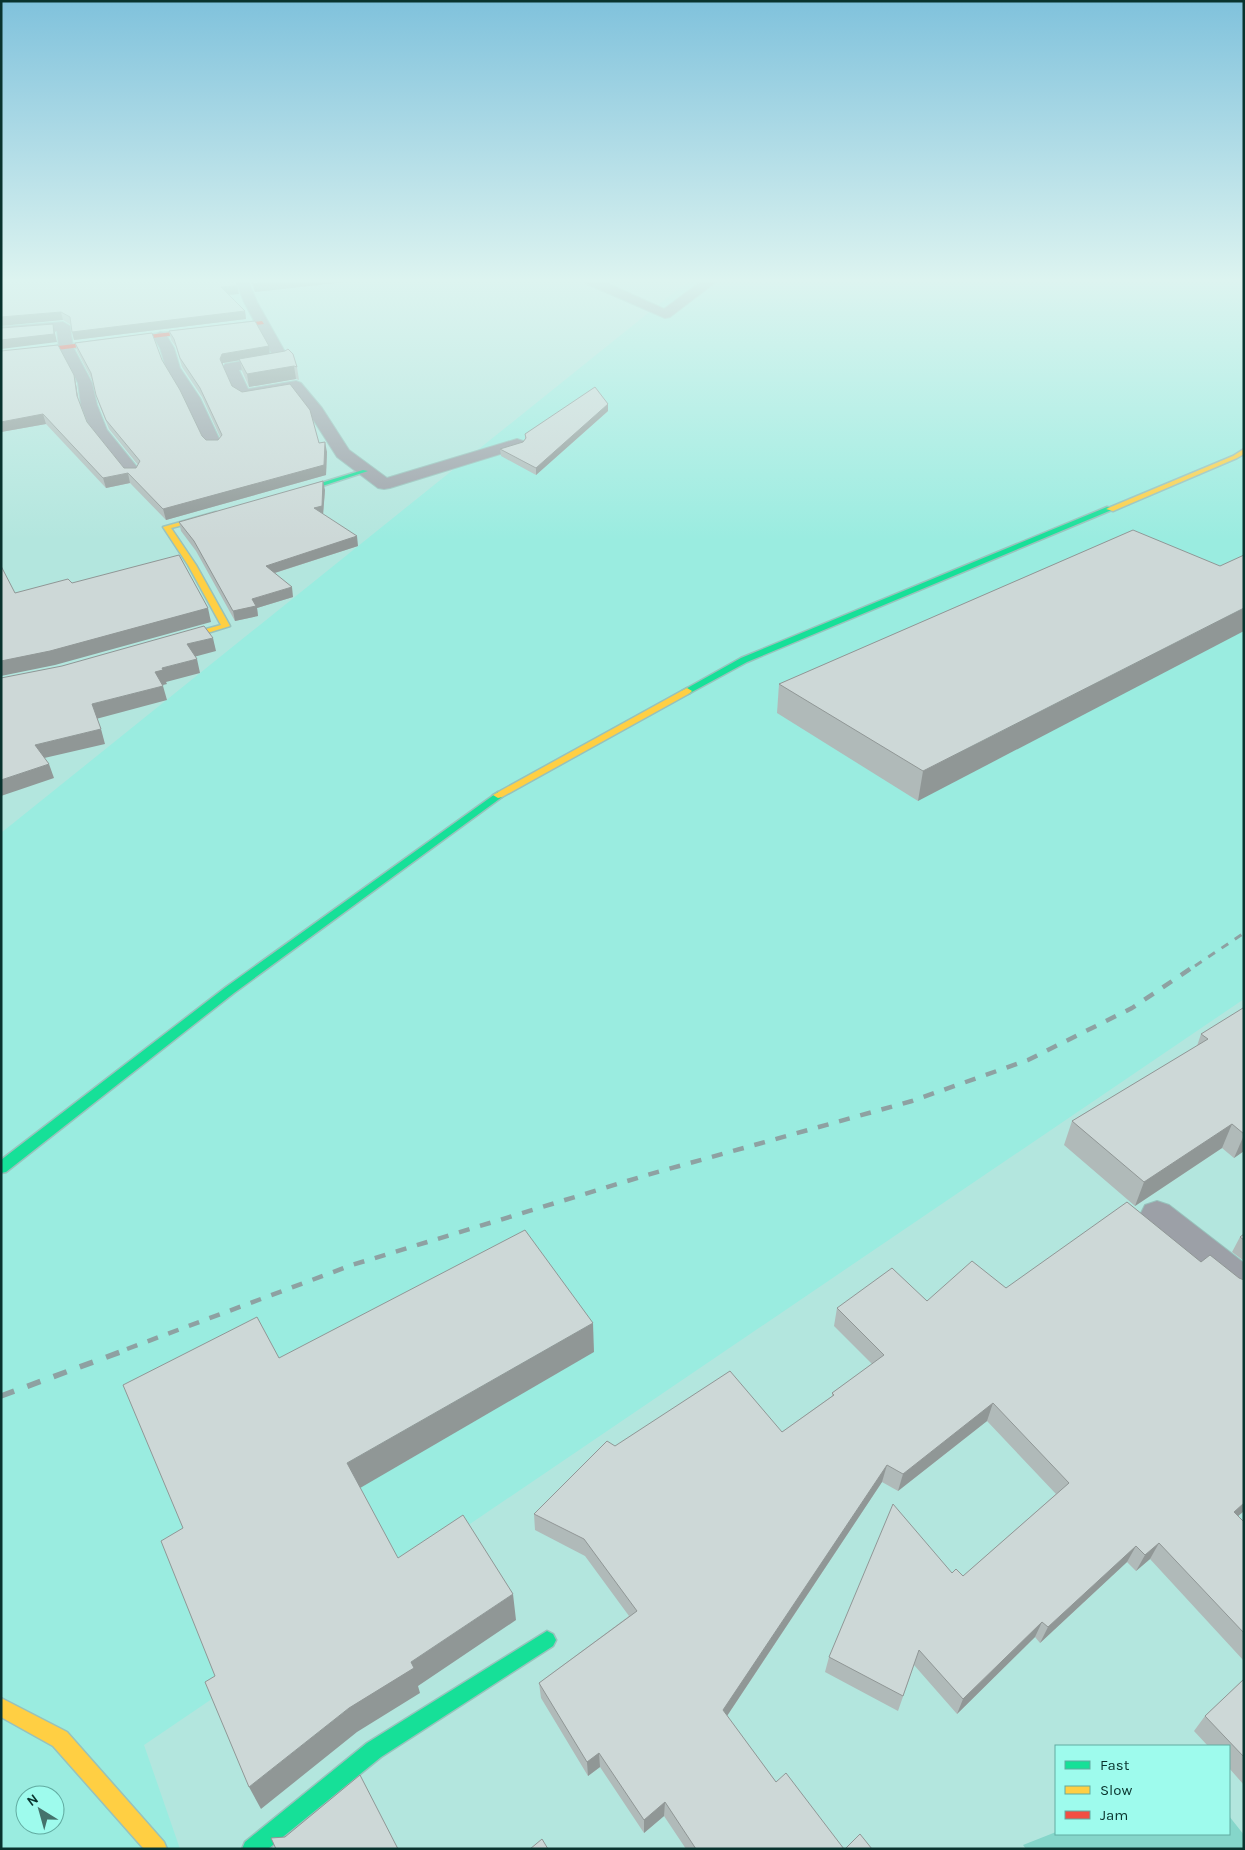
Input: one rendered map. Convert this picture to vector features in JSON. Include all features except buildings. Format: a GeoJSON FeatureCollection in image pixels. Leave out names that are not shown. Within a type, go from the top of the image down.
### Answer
{"type":"FeatureCollection","features":[{"type":"Feature","properties":{"kind":"street"},"geometry":{"type":"LineString","coordinates":[[76,367],[85,384],[89,405],[100,431],[132,472]]}},
{"type":"Feature","properties":{"kind":"street"},"geometry":{"type":"LineString","coordinates":[[173,367],[192,398],[214,445]]}},
{"type":"Feature","properties":{"kind":"street"},"geometry":{"type":"LineString","coordinates":[[230,367],[243,394],[296,386],[316,411],[343,453],[384,484],[517,444]]}},
{"type":"Feature","properties":{"kind":"street"},"geometry":{"type":"LineString","coordinates":[[1,1168],[230,990],[496,796],[744,660],[1235,457],[1244,451]]}},
{"type":"Feature","properties":{"kind":"street"},"geometry":{"type":"LineString","coordinates":[[278,497],[365,471]]}},
{"type":"Feature","properties":{"kind":"street"},"geometry":{"type":"LineString","coordinates":[[161,644],[226,626],[192,565],[167,527],[232,510]]}},
{"type":"Feature","properties":{"kind":"street"},"geometry":{"type":"LineString","coordinates":[[1157,1215],[1244,1284]]}},
{"type":"Feature","properties":{"kind":"street"},"geometry":{"type":"LineString","coordinates":[[252,1849],[374,1750],[547,1640]]}},
{"type":"Feature","properties":{"kind":"street"},"geometry":{"type":"LineString","coordinates":[[1,1707],[60,1739],[157,1849]]}},
{"type":"Feature","properties":{"kind":"shaded area"},"geometry":{"type":"Polygon","coordinates":[[[581,367],[1244,367],[1244,999],[144,1745],[180,1849],[1,1849],[1,833],[581,367]]]}},
{"type":"Feature","properties":{"kind":"shaded area"},"geometry":{"type":"Polygon","coordinates":[[[1230,1817],[1244,1835],[1244,1849],[1026,1849],[1023,1845],[1055,1832],[1055,1835],[1230,1835],[1230,1817]]]}},
{"type":"Feature","properties":{"kind":"railway"},"geometry":{"type":"LineString","coordinates":[[1195,966],[1244,933]]}},
{"type":"Feature","properties":{"kind":"railway"},"geometry":{"type":"LineString","coordinates":[[127,1349],[352,1265],[647,1175],[912,1101],[1028,1060],[1132,1008],[1196,965]]}},
{"type":"Feature","properties":{"kind":"railway"},"geometry":{"type":"LineString","coordinates":[[1,1396],[131,1348]]}},
{"type":"Feature","properties":{"kind":"traffic: fast"},"geometry":{"type":"LineString","coordinates":[[289,494],[365,471]]}},
{"type":"Feature","properties":{"kind":"traffic: fast"},"geometry":{"type":"LineString","coordinates":[[687,691],[744,660],[1110,509]]}},
{"type":"Feature","properties":{"kind":"traffic: fast"},"geometry":{"type":"LineString","coordinates":[[1,1168],[230,990],[498,795]]}},
{"type":"Feature","properties":{"kind":"traffic: fast"},"geometry":{"type":"LineString","coordinates":[[252,1849],[374,1750],[547,1640]]}},
{"type":"Feature","properties":{"kind":"traffic: slow"},"geometry":{"type":"LineString","coordinates":[[1110,509],[1235,457],[1244,451]]}},
{"type":"Feature","properties":{"kind":"traffic: slow"},"geometry":{"type":"LineString","coordinates":[[172,641],[226,626],[192,565],[167,527],[216,514]]}},
{"type":"Feature","properties":{"kind":"traffic: slow"},"geometry":{"type":"LineString","coordinates":[[498,795],[687,691]]}},
{"type":"Feature","properties":{"kind":"traffic: slow"},"geometry":{"type":"LineString","coordinates":[[1,1707],[60,1739],[157,1849]]}}]}
